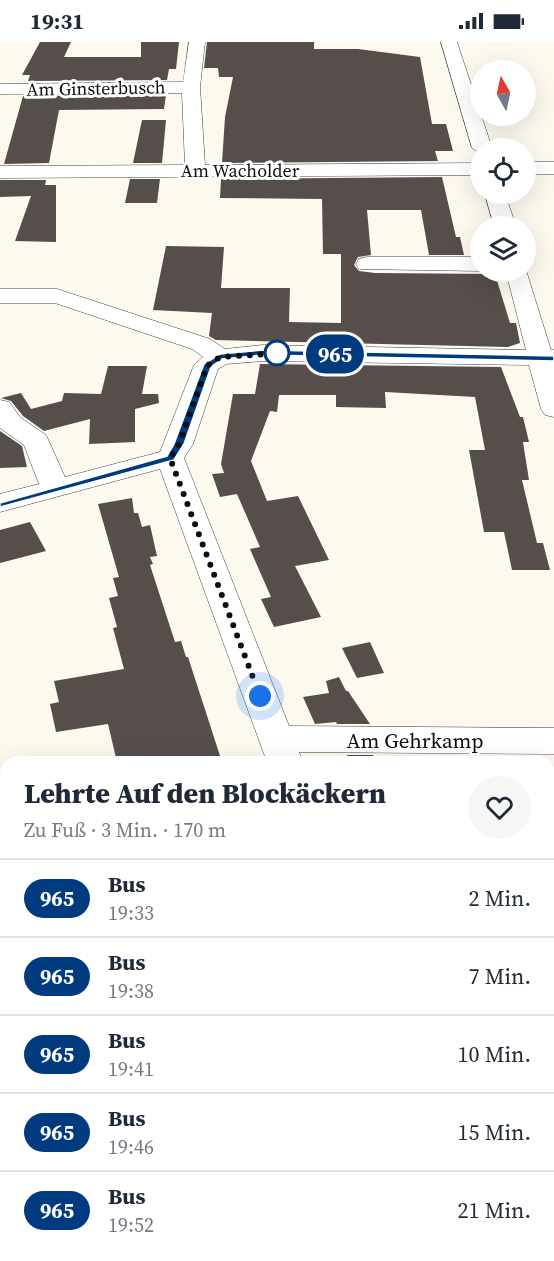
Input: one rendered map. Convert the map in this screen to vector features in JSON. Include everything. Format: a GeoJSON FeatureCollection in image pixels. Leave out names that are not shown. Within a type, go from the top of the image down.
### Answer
{"type":"FeatureCollection","features":[{"type":"Feature","properties":{"kind":"street"},"geometry":{"type":"LineString","coordinates":[[195,170],[191,87],[197,42]]}},
{"type":"Feature","properties":{"kind":"street"},"geometry":{"type":"LineString","coordinates":[[449,42],[479,138]]}},
{"type":"Feature","properties":{"kind":"street","name":"Am Ginsterbusch"},"geometry":{"type":"LineString","coordinates":[[0,89],[191,87]]}},
{"type":"Feature","properties":{"kind":"street"},"geometry":{"type":"LineString","coordinates":[[536,168],[554,168]]}},
{"type":"Feature","properties":{"kind":"street","name":"Am Wacholder"},"geometry":{"type":"LineString","coordinates":[[0,172],[470,169]]}},
{"type":"Feature","properties":{"kind":"street"},"geometry":{"type":"LineString","coordinates":[[367,264],[470,264]]}},
{"type":"Feature","properties":{"kind":"street"},"geometry":{"type":"LineString","coordinates":[[521,282],[548,358],[554,409]]}},
{"type":"Feature","properties":{"kind":"street"},"geometry":{"type":"LineString","coordinates":[[0,296],[57,296],[201,344],[220,357]]}},
{"type":"Feature","properties":{"kind":"street"},"geometry":{"type":"LineString","coordinates":[[0,503],[170,458],[179,444],[207,366],[220,357],[263,353],[548,358]]}},
{"type":"Feature","properties":{"kind":"street"},"geometry":{"type":"LineString","coordinates":[[0,408],[11,423],[36,441],[55,488]]}},
{"type":"Feature","properties":{"kind":"street","name":"Am Gehrkamp"},"geometry":{"type":"LineString","coordinates":[[170,458],[281,751],[554,741]]}},
{"type":"Feature","properties":{"kind":"building"},"geometry":{"type":"Polygon","coordinates":[[[40,42],[71,42],[64,57],[141,57],[141,42],[179,42],[176,69],[169,69],[167,80],[28,81],[30,75],[22,75],[40,42]]]}},
{"type":"Feature","properties":{"kind":"building"},"geometry":{"type":"Polygon","coordinates":[[[207,42],[314,42],[314,49],[358,49],[420,57],[432,124],[446,124],[453,151],[435,151],[438,161],[222,163],[225,117],[233,77],[219,77],[218,68],[204,68],[207,42]]]}},
{"type":"Feature","properties":{"kind":"building"},"geometry":{"type":"Polygon","coordinates":[[[166,95],[164,109],[59,110],[49,163],[4,164],[23,96],[166,95]]]}},
{"type":"Feature","properties":{"kind":"building"},"geometry":{"type":"Polygon","coordinates":[[[142,120],[166,120],[162,163],[133,163],[142,120]]]}},
{"type":"Feature","properties":{"kind":"building"},"geometry":{"type":"Polygon","coordinates":[[[442,177],[456,237],[460,237],[464,255],[429,255],[421,210],[367,210],[371,255],[358,257],[354,265],[359,271],[375,273],[470,274],[470,282],[497,282],[510,323],[516,323],[520,343],[508,347],[216,340],[209,336],[212,313],[153,310],[166,246],[224,247],[221,288],[290,288],[289,322],[341,323],[341,254],[323,254],[322,199],[220,198],[221,179],[442,177]]]}},
{"type":"Feature","properties":{"kind":"building"},"geometry":{"type":"Polygon","coordinates":[[[130,179],[160,179],[157,203],[125,203],[130,179]]]}},
{"type":"Feature","properties":{"kind":"building"},"geometry":{"type":"Polygon","coordinates":[[[0,180],[46,180],[45,185],[56,185],[56,242],[15,241],[31,196],[0,197],[0,180]]]}},
{"type":"Feature","properties":{"kind":"building"},"geometry":{"type":"Polygon","coordinates":[[[260,364],[501,367],[520,417],[523,417],[529,442],[523,442],[529,480],[522,480],[537,543],[543,543],[550,570],[512,570],[504,532],[484,532],[469,450],[485,450],[475,397],[385,392],[386,408],[336,407],[336,395],[279,395],[277,412],[270,411],[251,461],[267,501],[298,496],[329,560],[295,566],[321,617],[274,627],[261,599],[271,597],[250,549],[260,547],[237,494],[220,497],[212,474],[224,473],[221,464],[233,394],[255,394],[260,364]]]}},
{"type":"Feature","properties":{"kind":"building"},"geometry":{"type":"Polygon","coordinates":[[[108,366],[147,366],[142,394],[158,394],[159,403],[135,409],[135,442],[89,444],[90,419],[44,431],[23,416],[11,401],[1,398],[21,393],[31,409],[62,401],[64,393],[101,394],[108,366]]]}},
{"type":"Feature","properties":{"kind":"building"},"geometry":{"type":"Polygon","coordinates":[[[0,431],[22,446],[27,467],[0,468],[0,431]]]}},
{"type":"Feature","properties":{"kind":"building"},"geometry":{"type":"Polygon","coordinates":[[[132,498],[134,513],[138,513],[142,527],[150,525],[157,556],[150,557],[153,564],[150,565],[175,642],[181,641],[186,657],[188,657],[220,756],[116,756],[108,724],[56,732],[50,704],[59,702],[54,681],[124,669],[113,628],[117,627],[109,598],[118,596],[113,578],[119,577],[98,504],[132,498]]]}},
{"type":"Feature","properties":{"kind":"building"},"geometry":{"type":"Polygon","coordinates":[[[30,522],[46,551],[0,563],[0,530],[30,522]]]}},
{"type":"Feature","properties":{"kind":"building"},"geometry":{"type":"Polygon","coordinates":[[[370,642],[384,673],[357,678],[342,648],[370,642]]]}},
{"type":"Feature","properties":{"kind":"building"},"geometry":{"type":"Polygon","coordinates":[[[339,677],[346,691],[370,724],[337,724],[336,722],[315,724],[303,697],[329,693],[326,681],[339,677]]]}},
{"type":"Feature","properties":{"kind":"building"},"geometry":{"type":"Polygon","coordinates":[[[347,755],[373,756],[347,756],[347,755]]]}},
{"type":"Feature","properties":{"kind":"bus line","name":"965"},"geometry":{"type":"LineString","coordinates":[[0,503],[170,458],[179,444],[207,366],[220,357],[263,353],[554,359]]}},
{"type":"Feature","properties":{"kind":"route"},"geometry":{"type":"LineString","coordinates":[[260,696],[170,458],[179,444],[207,366],[220,357],[286,353],[277,353]]}}]}
